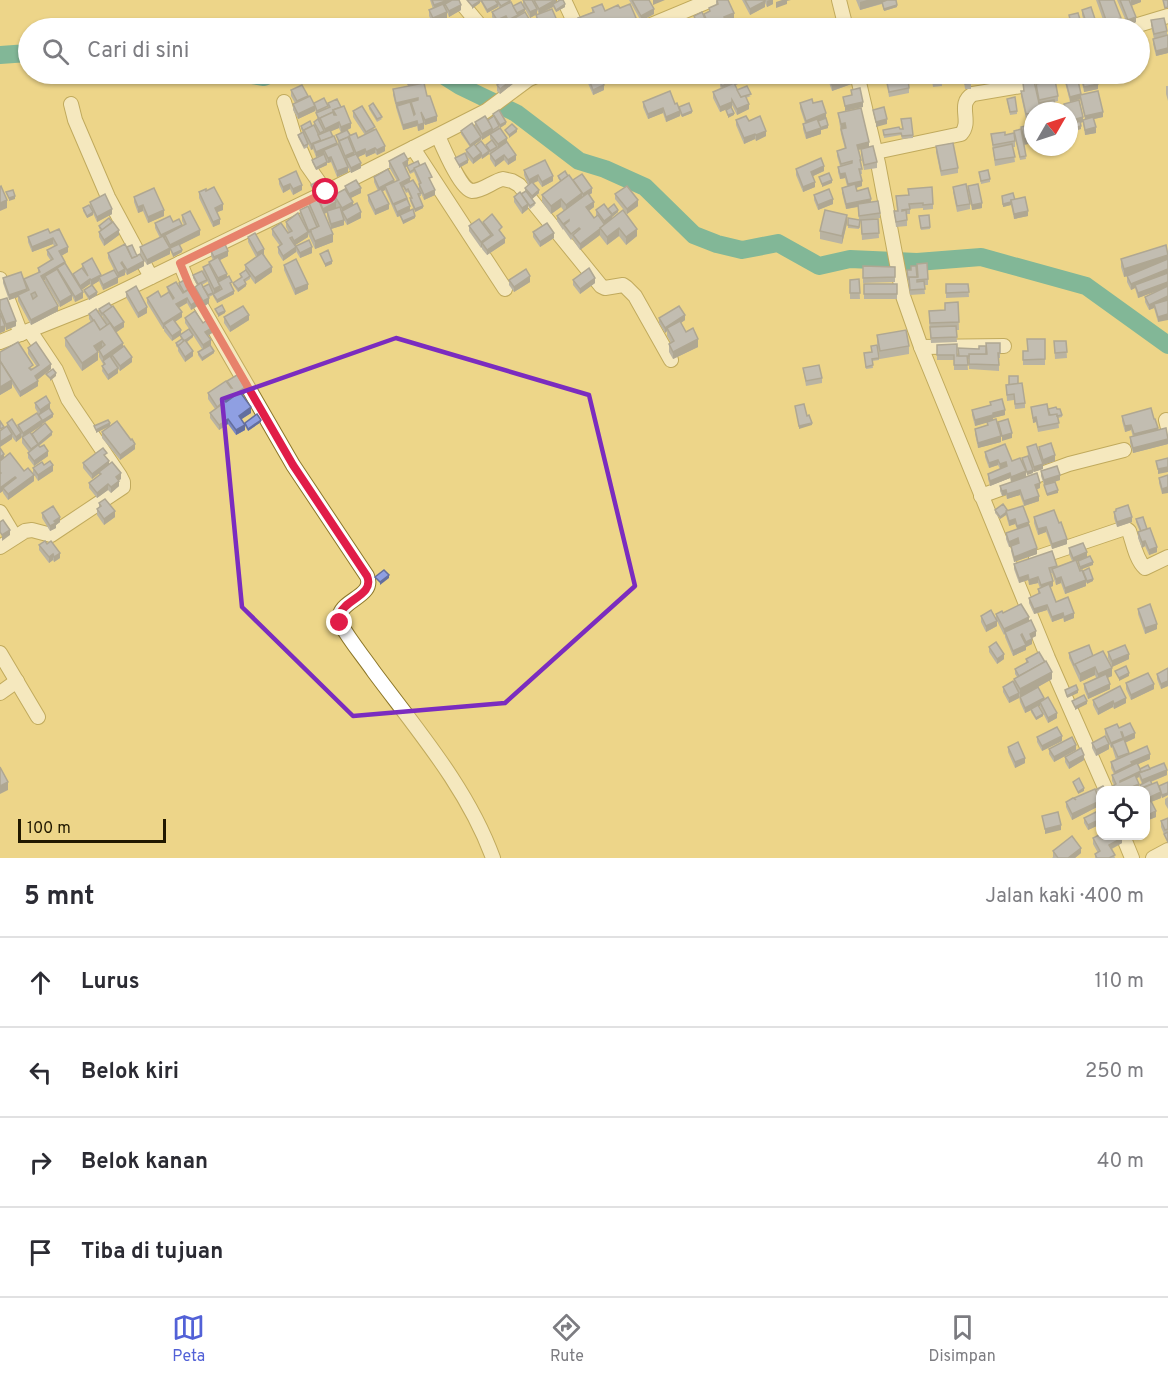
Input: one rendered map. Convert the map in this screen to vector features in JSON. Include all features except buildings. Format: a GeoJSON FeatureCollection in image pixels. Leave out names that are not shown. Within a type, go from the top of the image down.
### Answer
{"type":"FeatureCollection","features":[{"type":"Feature","properties":{"kind":"street"},"geometry":{"type":"LineString","coordinates":[[459,0],[474,18]]}},
{"type":"Feature","properties":{"kind":"street"},"geometry":{"type":"LineString","coordinates":[[564,0],[572,18]]}},
{"type":"Feature","properties":{"kind":"street"},"geometry":{"type":"LineString","coordinates":[[668,18],[711,0]]}},
{"type":"Feature","properties":{"kind":"street"},"geometry":{"type":"LineString","coordinates":[[839,0],[844,18]]}},
{"type":"Feature","properties":{"kind":"street"},"geometry":{"type":"LineString","coordinates":[[1150,21],[1168,16]]}},
{"type":"Feature","properties":{"kind":"street"},"geometry":{"type":"LineString","coordinates":[[0,342],[98,303],[326,192],[486,111],[521,84]]}},
{"type":"Feature","properties":{"kind":"street"},"geometry":{"type":"LineString","coordinates":[[859,84],[876,152],[903,296],[921,347],[1010,567],[1104,786]]}},
{"type":"Feature","properties":{"kind":"street"},"geometry":{"type":"LineString","coordinates":[[876,152],[961,134],[966,127],[965,103],[968,97],[973,94],[1028,84]]}},
{"type":"Feature","properties":{"kind":"street"},"geometry":{"type":"LineString","coordinates":[[284,102],[294,135],[307,165],[326,192]]}},
{"type":"Feature","properties":{"kind":"street"},"geometry":{"type":"LineString","coordinates":[[71,104],[75,120],[108,197],[151,277]]}},
{"type":"Feature","properties":{"kind":"street"},"geometry":{"type":"LineString","coordinates":[[438,136],[458,178],[466,189],[475,191],[503,179],[516,183],[601,286],[611,288],[623,285],[630,291],[671,360]]}},
{"type":"Feature","properties":{"kind":"street"},"geometry":{"type":"LineString","coordinates":[[413,148],[505,289]]}},
{"type":"Feature","properties":{"kind":"street"},"geometry":{"type":"LineString","coordinates":[[180,263],[189,285],[293,465],[367,576],[368,586],[343,609],[340,623],[463,795],[485,834],[494,858]]}},
{"type":"Feature","properties":{"kind":"street"},"geometry":{"type":"LineString","coordinates":[[0,279],[26,332],[56,370],[68,399],[123,482],[123,487],[51,535],[32,530],[25,531],[0,547]]}},
{"type":"Feature","properties":{"kind":"street"},"geometry":{"type":"LineString","coordinates":[[921,347],[1004,346]]}},
{"type":"Feature","properties":{"kind":"street"},"geometry":{"type":"LineString","coordinates":[[981,496],[1069,464],[1124,450]]}},
{"type":"Feature","properties":{"kind":"street"},"geometry":{"type":"LineString","coordinates":[[0,512],[15,537]]}},
{"type":"Feature","properties":{"kind":"street"},"geometry":{"type":"LineString","coordinates":[[1010,567],[1125,528],[1129,531],[1140,561],[1145,568],[1168,557]]}},
{"type":"Feature","properties":{"kind":"street"},"geometry":{"type":"LineString","coordinates":[[0,653],[38,717]]}},
{"type":"Feature","properties":{"kind":"street"},"geometry":{"type":"LineString","coordinates":[[0,693],[17,681]]}},
{"type":"Feature","properties":{"kind":"street"},"geometry":{"type":"LineString","coordinates":[[1125,840],[1132,858]]}},
{"type":"Feature","properties":{"kind":"street"},"geometry":{"type":"LineString","coordinates":[[1153,858],[1168,850]]}},
{"type":"Feature","properties":{"kind":"highlighted area"},"geometry":{"type":"Polygon","coordinates":[[[396,338],[589,395],[635,586],[505,703],[353,716],[242,607],[222,399],[396,338]]]}},
{"type":"Feature","properties":{"kind":"waterway"},"geometry":{"type":"LineString","coordinates":[[0,55],[18,54]]}},
{"type":"Feature","properties":{"kind":"waterway"},"geometry":{"type":"LineString","coordinates":[[457,84],[516,113],[579,161],[605,169],[645,187],[694,235],[717,244],[742,250],[778,243],[819,266],[850,259],[917,262],[981,257],[1086,286],[1168,345]]}},
{"type":"Feature","properties":{"kind":"route"},"geometry":{"type":"LineString","coordinates":[[326,192],[180,263],[189,285],[293,465],[367,576],[368,586],[343,609],[340,623]]}}]}
